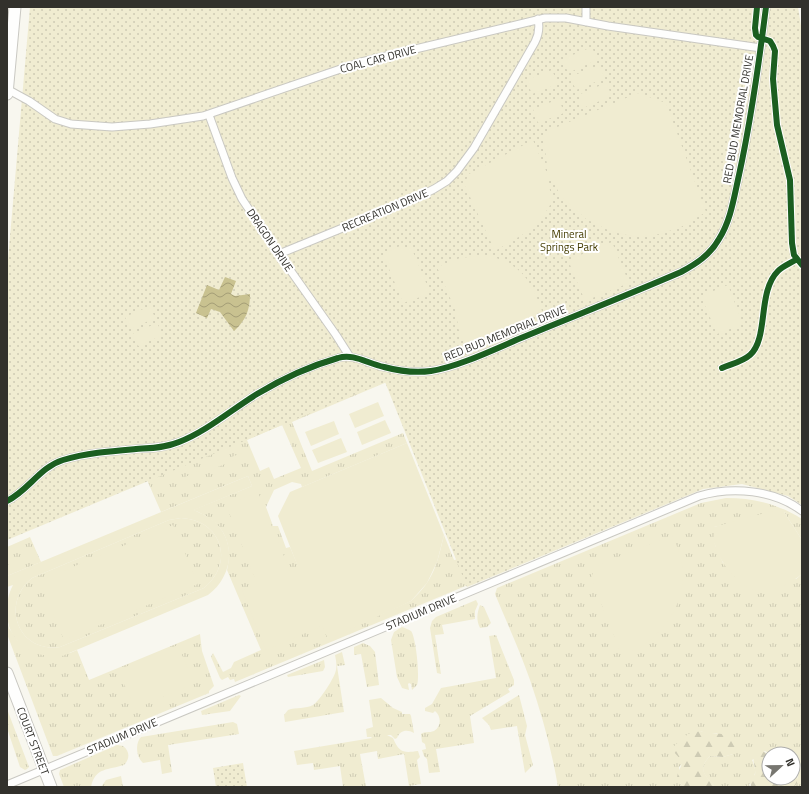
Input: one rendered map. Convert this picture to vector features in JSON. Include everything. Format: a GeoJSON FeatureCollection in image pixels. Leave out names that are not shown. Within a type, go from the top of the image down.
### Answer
{"type":"FeatureCollection","features":[{"type":"Feature","properties":{"kind":"main road"},"geometry":{"type":"LineString","coordinates":[[7,94],[15,7]]}},
{"type":"Feature","properties":{"kind":"main road","name":"COURT STREET"},"geometry":{"type":"LineString","coordinates":[[7,673],[51,787]]}},
{"type":"Feature","properties":{"kind":"street"},"geometry":{"type":"LineString","coordinates":[[586,7],[586,22]]}},
{"type":"Feature","properties":{"kind":"street","name":"RED BUD MEMORIAL DRIVE"},"geometry":{"type":"LineString","coordinates":[[7,501],[21,492],[41,473],[55,464],[74,458],[118,451],[162,447],[177,443],[190,437],[257,394],[320,364],[339,358],[350,357],[361,359],[380,367],[403,370],[432,371],[445,368],[486,353],[681,272],[703,258],[711,251],[719,240],[730,211],[746,146],[766,7]]}},
{"type":"Feature","properties":{"kind":"street","name":"COAL CAR DRIVE"},"geometry":{"type":"LineString","coordinates":[[7,89],[30,101],[55,119],[78,125],[121,127],[209,115],[361,62],[538,19],[557,17],[761,48]]}},
{"type":"Feature","properties":{"kind":"street","name":"RECREATION DRIVE"},"geometry":{"type":"LineString","coordinates":[[279,254],[416,198],[447,181],[462,165],[474,148],[531,48],[539,32],[540,26],[538,19]]}},
{"type":"Feature","properties":{"kind":"street","name":"DRAGON DRIVE"},"geometry":{"type":"LineString","coordinates":[[209,115],[235,185],[245,204],[350,357]]}},
{"type":"Feature","properties":{"kind":"street","name":"STADIUM DRIVE"},"geometry":{"type":"LineString","coordinates":[[7,784],[699,496],[723,492],[750,492],[779,499],[802,511]]}},
{"type":"Feature","properties":{"kind":"green space","name":"Mineral Springs Park"},"geometry":{"type":"Polygon","coordinates":[[[30,7],[798,7],[802,32],[802,505],[788,496],[742,484],[703,489],[467,587],[385,382],[7,540],[7,271],[30,7]]]}},
{"type":"Feature","properties":{"kind":"green space"},"geometry":{"type":"Polygon","coordinates":[[[592,47],[597,60],[568,73],[563,59],[592,47]]]}},
{"type":"Feature","properties":{"kind":"green space"},"geometry":{"type":"Polygon","coordinates":[[[599,65],[605,78],[576,90],[570,77],[599,65]]]}},
{"type":"Feature","properties":{"kind":"green space"},"geometry":{"type":"Polygon","coordinates":[[[552,70],[558,84],[532,94],[526,80],[552,70]]]}},
{"type":"Feature","properties":{"kind":"green space"},"geometry":{"type":"Polygon","coordinates":[[[606,83],[612,96],[583,108],[578,95],[606,83]]]}},
{"type":"Feature","properties":{"kind":"green space"},"geometry":{"type":"Polygon","coordinates":[[[638,93],[666,103],[706,212],[681,227],[660,234],[637,237],[612,232],[586,219],[561,196],[548,173],[543,133],[638,93]]]}},
{"type":"Feature","properties":{"kind":"green space"},"geometry":{"type":"Polygon","coordinates":[[[559,99],[564,113],[538,123],[533,109],[559,99]]]}},
{"type":"Feature","properties":{"kind":"green space"},"geometry":{"type":"Polygon","coordinates":[[[533,140],[547,173],[552,202],[540,221],[522,235],[495,251],[464,184],[469,174],[533,140]]]}},
{"type":"Feature","properties":{"kind":"green space"},"geometry":{"type":"Polygon","coordinates":[[[612,242],[629,283],[585,301],[568,260],[612,242]]]}},
{"type":"Feature","properties":{"kind":"green space"},"geometry":{"type":"Polygon","coordinates":[[[402,245],[404,249],[411,247],[430,292],[403,303],[383,254],[402,245]]]}},
{"type":"Feature","properties":{"kind":"green space"},"geometry":{"type":"Polygon","coordinates":[[[488,255],[508,263],[517,269],[527,279],[534,291],[542,311],[472,347],[464,344],[457,325],[456,312],[437,267],[460,258],[488,255]]]}},
{"type":"Feature","properties":{"kind":"green space"},"geometry":{"type":"Polygon","coordinates":[[[728,285],[743,324],[717,334],[701,296],[728,285]]]}},
{"type":"Feature","properties":{"kind":"green space"},"geometry":{"type":"Polygon","coordinates":[[[150,306],[155,318],[131,329],[125,317],[150,306]]]}},
{"type":"Feature","properties":{"kind":"green space"},"geometry":{"type":"Polygon","coordinates":[[[157,323],[163,335],[138,346],[132,334],[157,323]]]}},
{"type":"Feature","properties":{"kind":"green space"},"geometry":{"type":"Polygon","coordinates":[[[364,378],[387,382],[292,422],[312,471],[403,433],[407,443],[302,487],[301,484],[292,482],[274,490],[266,507],[273,526],[278,526],[286,548],[290,547],[328,638],[411,601],[425,586],[434,571],[444,535],[454,560],[458,559],[468,585],[235,682],[234,679],[230,680],[228,677],[222,680],[211,657],[213,653],[223,672],[231,668],[234,662],[261,650],[227,570],[229,549],[227,540],[218,525],[203,514],[193,510],[252,486],[248,476],[161,512],[140,464],[364,378]],[[282,425],[247,440],[260,471],[269,467],[274,479],[301,468],[282,425]]]}},
{"type":"Feature","properties":{"kind":"green space"},"geometry":{"type":"Polygon","coordinates":[[[378,402],[384,416],[355,428],[349,414],[378,402]]]}},
{"type":"Feature","properties":{"kind":"green space"},"geometry":{"type":"Polygon","coordinates":[[[385,420],[391,433],[362,445],[357,432],[385,420]]]}},
{"type":"Feature","properties":{"kind":"green space"},"geometry":{"type":"Polygon","coordinates":[[[334,421],[339,434],[311,446],[305,432],[334,421]]]}},
{"type":"Feature","properties":{"kind":"green space"},"geometry":{"type":"Polygon","coordinates":[[[341,438],[347,452],[318,463],[312,450],[341,438]]]}},
{"type":"Feature","properties":{"kind":"green space"},"geometry":{"type":"Polygon","coordinates":[[[407,443],[444,535],[437,562],[427,583],[411,601],[328,639],[322,626],[266,650],[242,590],[257,584],[226,505],[258,492],[290,571],[298,567],[278,516],[290,492],[407,443]]]}},
{"type":"Feature","properties":{"kind":"green space"},"geometry":{"type":"Polygon","coordinates":[[[241,453],[242,457],[179,483],[178,480],[241,453]]]}},
{"type":"Feature","properties":{"kind":"green space"},"geometry":{"type":"Polygon","coordinates":[[[248,476],[252,486],[194,510],[215,522],[223,533],[227,542],[229,561],[222,580],[216,588],[208,595],[62,656],[42,655],[32,652],[17,640],[8,623],[8,602],[13,585],[7,587],[7,576],[248,476]],[[181,518],[169,520],[32,578],[22,589],[17,601],[16,613],[18,624],[24,635],[33,642],[45,647],[60,647],[204,588],[214,578],[219,567],[221,555],[220,544],[214,534],[206,526],[195,521],[181,518]]]}},
{"type":"Feature","properties":{"kind":"green space"},"geometry":{"type":"Polygon","coordinates":[[[726,498],[747,499],[784,509],[802,519],[802,540],[784,512],[714,527],[715,545],[723,563],[796,579],[802,574],[802,787],[794,787],[801,786],[801,746],[761,746],[761,754],[752,760],[755,767],[755,773],[749,785],[751,787],[715,787],[704,773],[703,769],[706,761],[710,756],[723,757],[733,754],[717,733],[706,733],[700,731],[680,757],[683,760],[679,767],[680,783],[684,787],[558,787],[550,747],[539,706],[522,658],[495,594],[497,588],[701,503],[726,498]]]}},
{"type":"Feature","properties":{"kind":"green space"},"geometry":{"type":"Polygon","coordinates":[[[772,511],[784,512],[802,540],[802,574],[781,587],[757,591],[744,586],[725,566],[714,543],[714,527],[772,511]]]}},
{"type":"Feature","properties":{"kind":"green space"},"geometry":{"type":"Polygon","coordinates":[[[181,518],[195,521],[206,526],[214,534],[220,544],[221,555],[219,567],[214,578],[204,588],[60,647],[45,647],[33,642],[24,635],[18,624],[16,613],[17,601],[22,589],[32,578],[169,520],[181,518]]]}},
{"type":"Feature","properties":{"kind":"green space"},"geometry":{"type":"Polygon","coordinates":[[[173,525],[198,584],[64,640],[39,581],[173,525]]]}},
{"type":"Feature","properties":{"kind":"green space"},"geometry":{"type":"Polygon","coordinates":[[[672,535],[681,558],[683,571],[680,598],[675,610],[668,621],[650,640],[637,649],[621,654],[591,578],[596,566],[672,535]]]}},
{"type":"Feature","properties":{"kind":"green space"},"geometry":{"type":"Polygon","coordinates":[[[30,537],[41,562],[7,576],[7,547],[30,537]]]}},
{"type":"Feature","properties":{"kind":"green space"},"geometry":{"type":"Polygon","coordinates":[[[476,600],[478,604],[475,611],[475,619],[442,625],[444,634],[435,635],[441,674],[437,673],[430,628],[432,621],[436,617],[476,600]]]}},
{"type":"Feature","properties":{"kind":"green space"},"geometry":{"type":"Polygon","coordinates":[[[480,605],[484,607],[491,623],[487,627],[480,628],[478,622],[477,616],[480,605]]]}},
{"type":"Feature","properties":{"kind":"green space"},"geometry":{"type":"Polygon","coordinates":[[[7,621],[9,628],[18,641],[70,653],[77,650],[89,680],[200,634],[202,651],[214,686],[209,693],[57,756],[53,756],[7,634],[7,621]]]}},
{"type":"Feature","properties":{"kind":"green space"},"geometry":{"type":"Polygon","coordinates":[[[402,627],[411,631],[416,649],[418,681],[417,685],[412,690],[411,684],[409,683],[409,690],[402,688],[397,677],[391,640],[394,632],[402,627]]]}},
{"type":"Feature","properties":{"kind":"green space"},"geometry":{"type":"Polygon","coordinates":[[[496,635],[514,680],[514,685],[508,689],[510,692],[470,716],[474,743],[436,749],[440,772],[429,773],[427,759],[422,750],[426,749],[425,744],[422,742],[421,734],[437,729],[440,721],[435,711],[433,713],[425,711],[425,708],[432,704],[441,688],[496,678],[489,636],[496,635]]]}},
{"type":"Feature","properties":{"kind":"green space"},"geometry":{"type":"Polygon","coordinates":[[[363,643],[370,646],[375,652],[379,685],[367,687],[361,654],[354,655],[354,647],[363,643]]]}},
{"type":"Feature","properties":{"kind":"green space"},"geometry":{"type":"Polygon","coordinates":[[[178,645],[194,684],[135,709],[118,670],[178,645]]]}},
{"type":"Feature","properties":{"kind":"green space"},"geometry":{"type":"Polygon","coordinates":[[[342,652],[345,665],[337,666],[344,712],[285,722],[284,715],[288,710],[313,705],[319,699],[335,674],[335,655],[342,652]]]}},
{"type":"Feature","properties":{"kind":"green space"},"geometry":{"type":"Polygon","coordinates":[[[324,660],[325,667],[323,671],[288,677],[287,675],[324,660]]]}},
{"type":"Feature","properties":{"kind":"green space"},"geometry":{"type":"Polygon","coordinates":[[[239,695],[241,696],[230,711],[202,715],[201,711],[239,695]]]}},
{"type":"Feature","properties":{"kind":"green space"},"geometry":{"type":"Polygon","coordinates":[[[519,695],[527,726],[525,735],[533,765],[525,773],[517,726],[491,730],[489,725],[482,718],[519,695]]]}},
{"type":"Feature","properties":{"kind":"green space"},"geometry":{"type":"Polygon","coordinates":[[[381,698],[393,708],[402,712],[402,714],[410,714],[411,716],[414,733],[404,731],[395,739],[391,735],[387,735],[393,738],[397,747],[402,751],[418,751],[420,757],[417,760],[421,784],[409,786],[404,754],[378,759],[377,751],[360,754],[366,787],[343,787],[340,766],[314,770],[313,763],[297,765],[294,751],[372,738],[367,737],[366,729],[373,727],[369,700],[381,698]]]}},
{"type":"Feature","properties":{"kind":"green space"},"geometry":{"type":"Polygon","coordinates":[[[7,709],[29,767],[25,770],[20,767],[7,728],[7,709]]]}},
{"type":"Feature","properties":{"kind":"green space"},"geometry":{"type":"Polygon","coordinates":[[[233,722],[237,724],[239,734],[168,745],[172,772],[162,774],[160,760],[143,763],[139,757],[137,746],[141,737],[233,722]]]}},
{"type":"Feature","properties":{"kind":"green space"},"geometry":{"type":"Polygon","coordinates":[[[700,731],[723,734],[732,738],[737,750],[733,754],[723,757],[710,756],[706,761],[703,769],[704,773],[715,787],[684,787],[677,780],[682,761],[674,752],[674,746],[688,734],[700,731]]]}},
{"type":"Feature","properties":{"kind":"green space"},"geometry":{"type":"Polygon","coordinates":[[[117,745],[123,746],[127,750],[127,760],[124,765],[103,770],[96,776],[91,787],[64,787],[59,774],[60,770],[117,745]]]}},
{"type":"Feature","properties":{"kind":"green space"},"geometry":{"type":"Polygon","coordinates":[[[761,751],[761,786],[795,786],[794,787],[751,787],[749,777],[755,775],[753,759],[754,753],[761,751]]]}},
{"type":"Feature","properties":{"kind":"green space"},"geometry":{"type":"Polygon","coordinates":[[[243,763],[247,787],[216,787],[213,768],[243,763]]]}},
{"type":"Feature","properties":{"kind":"green space"},"geometry":{"type":"Polygon","coordinates":[[[121,776],[123,787],[101,787],[106,780],[121,776]]]}},
{"type":"Feature","properties":{"kind":"water"},"geometry":{"type":"Polygon","coordinates":[[[225,277],[236,281],[231,294],[235,296],[250,294],[249,305],[244,319],[234,331],[220,312],[211,309],[207,318],[196,313],[207,285],[219,290],[225,277]]]}},
{"type":"Feature","properties":{"kind":"cycle path"},"geometry":{"type":"LineString","coordinates":[[757,7],[755,28],[756,35],[770,41],[775,51],[773,79],[777,125],[790,180],[792,243],[794,255],[802,265]]}},
{"type":"Feature","properties":{"kind":"cycle path"},"geometry":{"type":"LineString","coordinates":[[7,501],[14,497],[41,473],[55,463],[90,454],[158,447],[179,442],[209,426],[267,388],[296,373],[328,361],[350,357],[378,366],[402,371],[425,372],[442,369],[476,357],[661,281],[692,266],[707,254],[715,245],[723,232],[732,208],[751,112],[766,7]]}},
{"type":"Feature","properties":{"kind":"cycle path"},"geometry":{"type":"LineString","coordinates":[[722,368],[747,357],[756,347],[762,326],[767,291],[772,280],[780,269],[797,259]]}}]}
